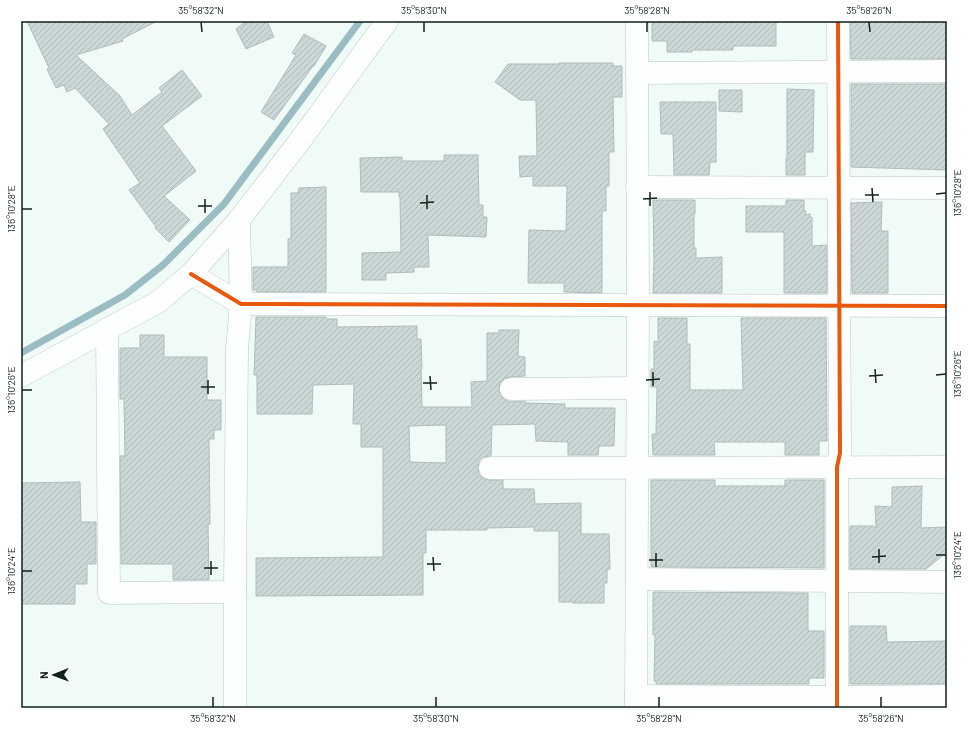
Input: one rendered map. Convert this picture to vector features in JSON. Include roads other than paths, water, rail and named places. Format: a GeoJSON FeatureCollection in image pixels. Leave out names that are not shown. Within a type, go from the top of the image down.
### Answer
{"type":"FeatureCollection","features":[{"type":"Feature","properties":{"kind":"street"},"geometry":{"type":"LineString","coordinates":[[21,376],[158,302],[191,274],[239,220],[302,138],[387,21]]}},
{"type":"Feature","properties":{"kind":"street"},"geometry":{"type":"LineString","coordinates":[[637,21],[638,305],[636,702],[837,703],[947,696]]}},
{"type":"Feature","properties":{"kind":"street"},"geometry":{"type":"LineString","coordinates":[[837,703],[837,467],[840,453],[838,21]]}},
{"type":"Feature","properties":{"kind":"street"},"geometry":{"type":"LineString","coordinates":[[637,72],[947,71]]}},
{"type":"Feature","properties":{"kind":"street"},"geometry":{"type":"LineString","coordinates":[[637,187],[947,188]]}},
{"type":"Feature","properties":{"kind":"street"},"geometry":{"type":"LineString","coordinates":[[235,708],[237,349],[241,304],[239,220]]}},
{"type":"Feature","properties":{"kind":"street"},"geometry":{"type":"LineString","coordinates":[[191,274],[241,304],[947,306]]}},
{"type":"Feature","properties":{"kind":"street"},"geometry":{"type":"LineString","coordinates":[[107,329],[109,594],[235,592]]}},
{"type":"Feature","properties":{"kind":"street"},"geometry":{"type":"LineString","coordinates":[[511,389],[637,388]]}},
{"type":"Feature","properties":{"kind":"street"},"geometry":{"type":"LineString","coordinates":[[490,468],[947,467]]}},
{"type":"Feature","properties":{"kind":"street"},"geometry":{"type":"LineString","coordinates":[[637,579],[947,582]]}},
{"type":"Feature","properties":{"kind":"waterway"},"geometry":{"type":"LineString","coordinates":[[21,353],[125,295],[163,265],[224,204],[360,21]]}}]}
